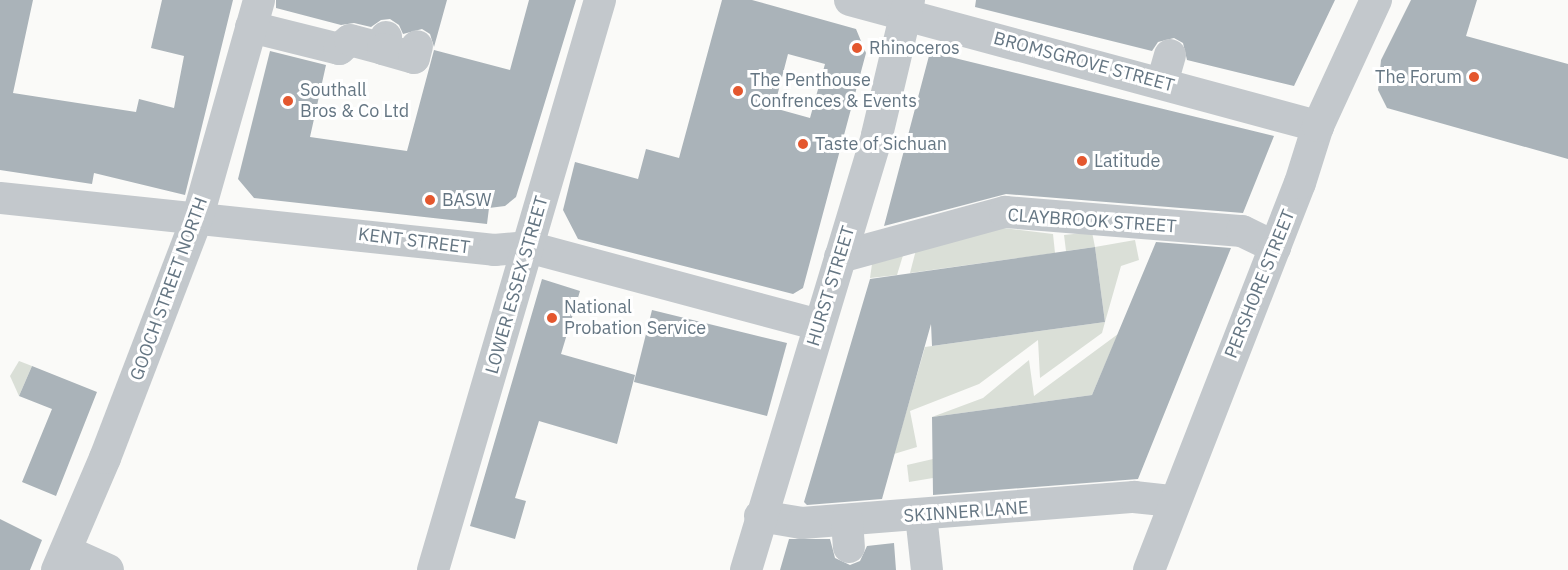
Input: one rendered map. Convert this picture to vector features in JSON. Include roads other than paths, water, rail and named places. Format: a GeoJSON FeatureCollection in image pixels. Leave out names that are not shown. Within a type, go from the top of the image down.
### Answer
{"type":"FeatureCollection","features":[{"type":"Feature","properties":{"kind":"street","name":"LOWER ESSEX STREET"},"geometry":{"type":"LineString","coordinates":[[433,570],[600,0]]}},
{"type":"Feature","properties":{"kind":"street","name":"BROMSGROVE STREET"},"geometry":{"type":"LineString","coordinates":[[850,0],[907,8],[1166,69],[1318,126]]}},
{"type":"Feature","properties":{"kind":"street","name":"PERSHORE STREET"},"geometry":{"type":"LineString","coordinates":[[1149,570],[1173,501],[1275,247],[1318,126],[1376,0]]}},
{"type":"Feature","properties":{"kind":"street","name":"HURST STREET"},"geometry":{"type":"LineString","coordinates":[[746,570],[760,516],[876,135],[907,8]]}},
{"type":"Feature","properties":{"kind":"street"},"geometry":{"type":"LineString","coordinates":[[255,13],[339,49],[350,40],[385,43],[414,58],[417,46]]}},
{"type":"Feature","properties":{"kind":"street","name":"GOOCH STREET NORTH"},"geometry":{"type":"LineString","coordinates":[[61,560],[198,216],[255,13]]}},
{"type":"Feature","properties":{"kind":"street","name":"KENT STREET"},"geometry":{"type":"LineString","coordinates":[[0,198],[198,216],[494,250],[528,247],[819,325]]}},
{"type":"Feature","properties":{"kind":"street","name":"CLAYBROOK STREET"},"geometry":{"type":"LineString","coordinates":[[840,257],[1005,212],[1242,231],[1275,247]]}},
{"type":"Feature","properties":{"kind":"street","name":"SKINNER LANE"},"geometry":{"type":"LineString","coordinates":[[760,516],[848,534],[921,515],[1134,497],[1173,501]]}},
{"type":"Feature","properties":{"kind":"street"},"geometry":{"type":"LineString","coordinates":[[921,515],[927,570]]}},
{"type":"Feature","properties":{"kind":"street"},"geometry":{"type":"LineString","coordinates":[[61,560],[108,570]]}},
{"type":"Feature","properties":{"kind":"place","name":"Rhinoceros"},"geometry":{"type":"Point","coordinates":[857,48]}},
{"type":"Feature","properties":{"kind":"place","name":"The Forum"},"geometry":{"type":"Point","coordinates":[1474,77]}},
{"type":"Feature","properties":{"kind":"place","name":"The Penthouse Confrences & Events"},"geometry":{"type":"Point","coordinates":[738,91]}},
{"type":"Feature","properties":{"kind":"place","name":"Southall Bros & Co Ltd"},"geometry":{"type":"Point","coordinates":[288,101]}},
{"type":"Feature","properties":{"kind":"place","name":"Taste of Sichuan"},"geometry":{"type":"Point","coordinates":[803,144]}},
{"type":"Feature","properties":{"kind":"place","name":"Latitude"},"geometry":{"type":"Point","coordinates":[1082,161]}},
{"type":"Feature","properties":{"kind":"place","name":"BASW"},"geometry":{"type":"Point","coordinates":[430,200]}},
{"type":"Feature","properties":{"kind":"place","name":"National Probation Service"},"geometry":{"type":"Point","coordinates":[552,318]}}]}
